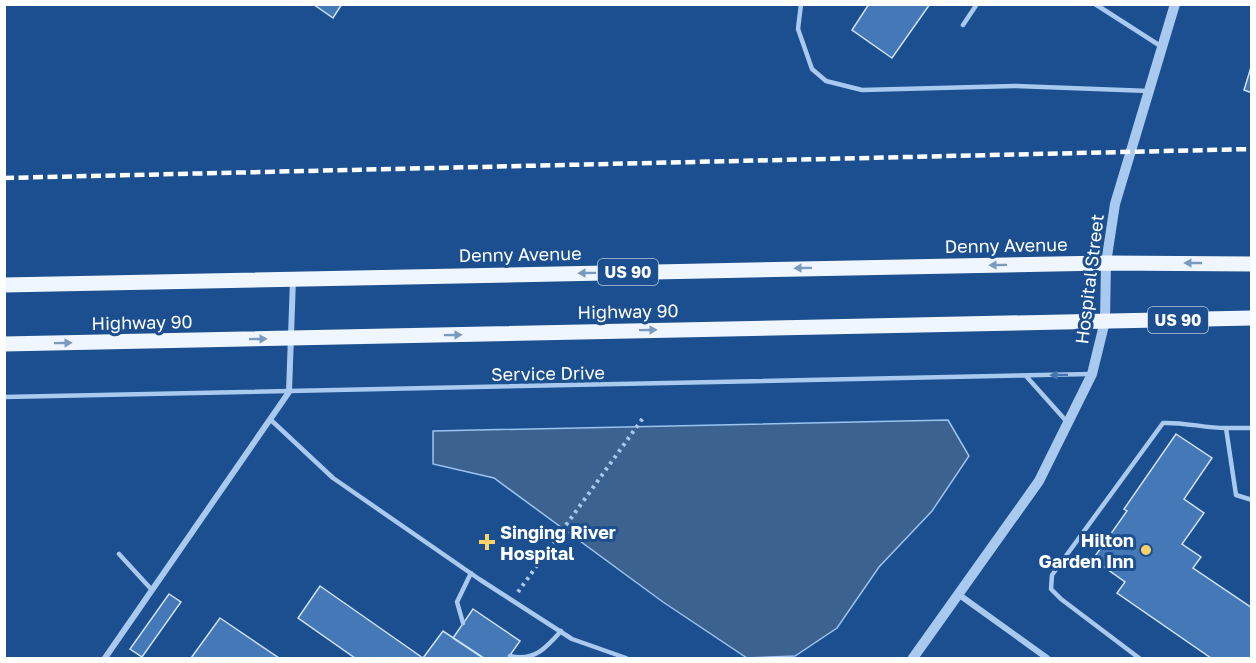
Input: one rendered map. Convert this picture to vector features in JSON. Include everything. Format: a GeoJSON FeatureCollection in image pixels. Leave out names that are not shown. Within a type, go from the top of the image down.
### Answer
{"type":"FeatureCollection","features":[{"type":"Feature","properties":{"kind":"main road","name":"Denny Avenue"},"geometry":{"type":"LineString","coordinates":[[4,285],[1106,263],[1251,264]]}},
{"type":"Feature","properties":{"kind":"main road","name":"Highway 90"},"geometry":{"type":"LineString","coordinates":[[4,344],[1251,318]]}},
{"type":"Feature","properties":{"kind":"street","name":"Hospital Street"},"geometry":{"type":"LineString","coordinates":[[913,658],[1039,481],[1092,374],[1105,321],[1106,263],[1115,204],[1175,4]]}},
{"type":"Feature","properties":{"kind":"street"},"geometry":{"type":"LineString","coordinates":[[105,658],[289,392],[293,278]]}},
{"type":"Feature","properties":{"kind":"street"},"geometry":{"type":"LineString","coordinates":[[958,594],[1047,658]]}},
{"type":"Feature","properties":{"kind":"lane"},"geometry":{"type":"LineString","coordinates":[[801,4],[798,29],[812,69],[826,81],[862,90],[1015,86],[1149,91]]}},
{"type":"Feature","properties":{"kind":"lane"},"geometry":{"type":"LineString","coordinates":[[963,25],[977,4]]}},
{"type":"Feature","properties":{"kind":"lane"},"geometry":{"type":"LineString","coordinates":[[1095,4],[1162,47]]}},
{"type":"Feature","properties":{"kind":"lane","name":"Service Drive"},"geometry":{"type":"LineString","coordinates":[[4,397],[1092,374]]}},
{"type":"Feature","properties":{"kind":"lane"},"geometry":{"type":"LineString","coordinates":[[1026,376],[1068,423]]}},
{"type":"Feature","properties":{"kind":"lane"},"geometry":{"type":"LineString","coordinates":[[271,420],[333,478],[471,573],[572,639],[626,658]]}},
{"type":"Feature","properties":{"kind":"lane"},"geometry":{"type":"LineString","coordinates":[[1139,658],[1061,599],[1051,589],[1052,575],[1163,423],[1180,422],[1202,428],[1251,428]]}},
{"type":"Feature","properties":{"kind":"lane"},"geometry":{"type":"LineString","coordinates":[[1226,428],[1236,495],[1251,500]]}},
{"type":"Feature","properties":{"kind":"lane"},"geometry":{"type":"LineString","coordinates":[[119,554],[152,590]]}},
{"type":"Feature","properties":{"kind":"lane"},"geometry":{"type":"LineString","coordinates":[[463,622],[457,603],[471,573]]}},
{"type":"Feature","properties":{"kind":"lane"},"geometry":{"type":"LineString","coordinates":[[510,656],[522,657],[537,654],[545,650],[561,631]]}},
{"type":"Feature","properties":{"kind":"path"},"geometry":{"type":"LineString","coordinates":[[513,600],[643,418]]}},
{"type":"Feature","properties":{"kind":"water"},"geometry":{"type":"Polygon","coordinates":[[[948,420],[969,456],[932,511],[879,567],[837,628],[795,656],[747,658],[663,602],[494,478],[433,464],[433,431],[948,420]]]}},
{"type":"Feature","properties":{"kind":"building"},"geometry":{"type":"Polygon","coordinates":[[[313,4],[342,4],[333,18],[313,4]]]}},
{"type":"Feature","properties":{"kind":"building"},"geometry":{"type":"Polygon","coordinates":[[[869,4],[930,4],[892,58],[852,30],[869,4]]]}},
{"type":"Feature","properties":{"kind":"building"},"geometry":{"type":"Polygon","coordinates":[[[1252,64],[1252,93],[1244,90],[1252,64]]]}},
{"type":"Feature","properties":{"kind":"building","name":"Hilton Garden Inn"},"geometry":{"type":"Polygon","coordinates":[[[1176,434],[1212,458],[1184,499],[1204,513],[1182,544],[1201,557],[1193,568],[1252,608],[1252,658],[1211,658],[1117,593],[1125,582],[1093,559],[1127,511],[1124,509],[1176,434]]]}},
{"type":"Feature","properties":{"kind":"building"},"geometry":{"type":"Polygon","coordinates":[[[320,586],[423,658],[355,658],[298,618],[320,586]]]}},
{"type":"Feature","properties":{"kind":"building"},"geometry":{"type":"Polygon","coordinates":[[[169,594],[181,602],[142,657],[130,649],[169,594]]]}},
{"type":"Feature","properties":{"kind":"building"},"geometry":{"type":"Polygon","coordinates":[[[473,609],[520,641],[508,658],[483,658],[453,638],[473,609]]]}},
{"type":"Feature","properties":{"kind":"building"},"geometry":{"type":"Polygon","coordinates":[[[220,618],[279,658],[191,658],[220,618]]]}},
{"type":"Feature","properties":{"kind":"building"},"geometry":{"type":"Polygon","coordinates":[[[443,631],[484,658],[423,658],[443,631]]]}},
{"type":"Feature","properties":{"kind":"railway"},"geometry":{"type":"LineString","coordinates":[[4,178],[1252,149]]}},
{"type":"Feature","properties":{"kind":"place","name":"Singing River Hospital"},"geometry":{"type":"Point","coordinates":[487,542]}},
{"type":"Feature","properties":{"kind":"place","name":"Hilton Garden Inn"},"geometry":{"type":"Point","coordinates":[1146,550]}}]}
